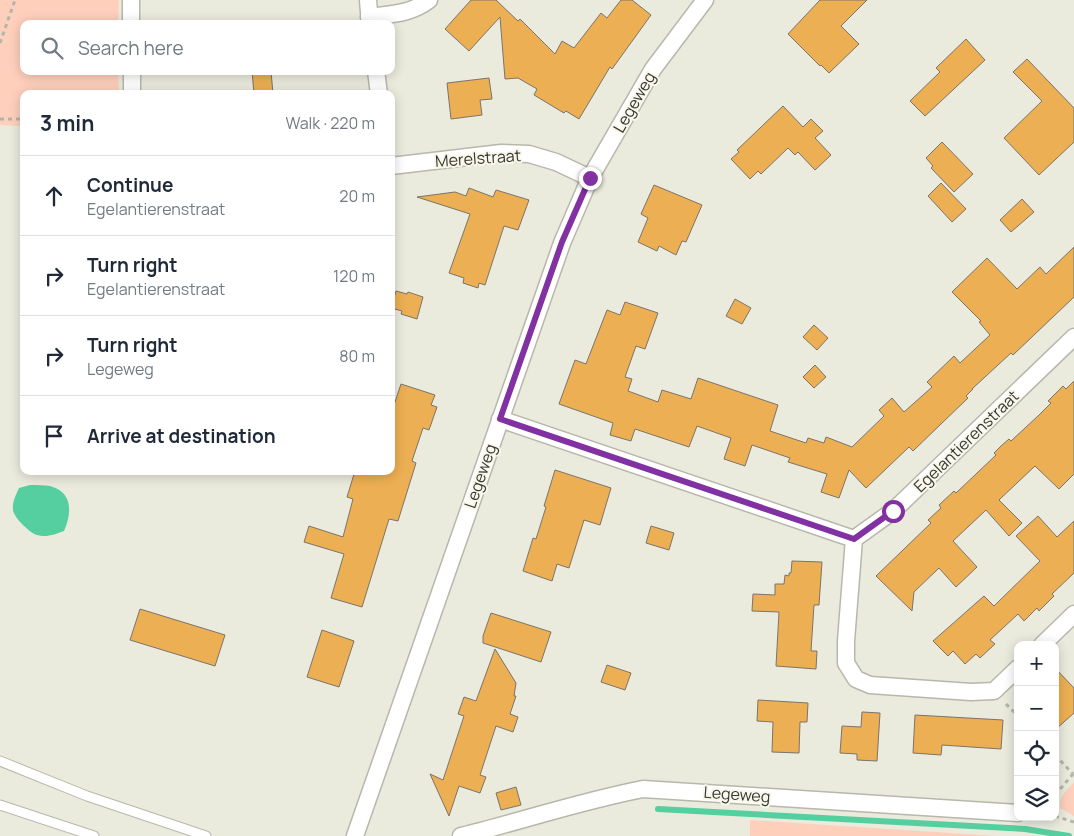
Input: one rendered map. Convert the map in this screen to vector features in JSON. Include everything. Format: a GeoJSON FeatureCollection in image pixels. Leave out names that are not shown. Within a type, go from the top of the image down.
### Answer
{"type":"FeatureCollection","features":[{"type":"Feature","properties":{"kind":"street"},"geometry":{"type":"LineString","coordinates":[[131,0],[131,20]]}},
{"type":"Feature","properties":{"kind":"street"},"geometry":{"type":"LineString","coordinates":[[368,0],[369,20],[412,11],[429,0]]}},
{"type":"Feature","properties":{"kind":"street","name":"Legeweg"},"geometry":{"type":"LineString","coordinates":[[358,835],[562,242],[590,178],[653,69],[705,0]]}},
{"type":"Feature","properties":{"kind":"street"},"geometry":{"type":"LineString","coordinates":[[132,75],[132,90]]}},
{"type":"Feature","properties":{"kind":"street"},"geometry":{"type":"LineString","coordinates":[[377,75],[378,90]]}},
{"type":"Feature","properties":{"kind":"street","name":"Merelstraat"},"geometry":{"type":"LineString","coordinates":[[395,166],[501,153],[529,154],[556,162],[590,178]]}},
{"type":"Feature","properties":{"kind":"street","name":"Egelantierenstraat"},"geometry":{"type":"LineString","coordinates":[[854,539],[893,511],[1074,337]]}},
{"type":"Feature","properties":{"kind":"street"},"geometry":{"type":"LineString","coordinates":[[500,419],[854,539],[846,663],[856,678],[870,685],[971,692],[994,691],[1014,672]]}},
{"type":"Feature","properties":{"kind":"street"},"geometry":{"type":"LineString","coordinates":[[1046,641],[1074,614]]}},
{"type":"Feature","properties":{"kind":"street","name":"Legeweg"},"geometry":{"type":"LineString","coordinates":[[461,836],[612,795],[643,789],[1014,813]]}},
{"type":"Feature","properties":{"kind":"lane"},"geometry":{"type":"LineString","coordinates":[[0,761],[88,796],[206,836]]}},
{"type":"Feature","properties":{"kind":"lane"},"geometry":{"type":"LineString","coordinates":[[0,805],[94,836]]}},
{"type":"Feature","properties":{"kind":"path"},"geometry":{"type":"LineString","coordinates":[[0,43],[15,0]]}},
{"type":"Feature","properties":{"kind":"path"},"geometry":{"type":"LineString","coordinates":[[0,120],[20,119]]}},
{"type":"Feature","properties":{"kind":"path"},"geometry":{"type":"LineString","coordinates":[[1059,760],[1073,773],[1059,790]]}},
{"type":"Feature","properties":{"kind":"path"},"geometry":{"type":"LineString","coordinates":[[1059,817],[1074,822]]}},
{"type":"Feature","properties":{"kind":"shaded area"},"geometry":{"type":"Polygon","coordinates":[[[0,0],[119,0],[118,20],[20,20],[20,75],[118,75],[119,90],[20,90],[20,126],[0,125],[0,0]]]}},
{"type":"Feature","properties":{"kind":"shaded area"},"geometry":{"type":"Polygon","coordinates":[[[30,485],[50,486],[58,489],[67,498],[69,510],[64,531],[40,536],[34,534],[16,517],[13,507],[19,488],[30,485]]]}},
{"type":"Feature","properties":{"kind":"shaded area"},"geometry":{"type":"Polygon","coordinates":[[[1074,782],[1074,816],[1060,808],[1060,804],[1064,794],[1074,782]]]}},
{"type":"Feature","properties":{"kind":"shaded area"},"geometry":{"type":"Polygon","coordinates":[[[750,820],[996,836],[750,836],[750,820]]]}},
{"type":"Feature","properties":{"kind":"building"},"geometry":{"type":"Polygon","coordinates":[[[471,0],[496,0],[518,21],[520,19],[555,54],[562,41],[574,48],[601,13],[607,18],[621,0],[632,0],[651,15],[612,69],[610,67],[579,119],[566,111],[564,113],[534,95],[537,89],[518,78],[505,79],[500,17],[469,51],[445,29],[471,0]]]}},
{"type":"Feature","properties":{"kind":"building"},"geometry":{"type":"Polygon","coordinates":[[[820,0],[867,0],[841,26],[859,44],[829,73],[788,34],[820,0]]]}},
{"type":"Feature","properties":{"kind":"building"},"geometry":{"type":"Polygon","coordinates":[[[966,39],[985,60],[925,116],[910,101],[940,72],[936,68],[966,39]]]}},
{"type":"Feature","properties":{"kind":"building"},"geometry":{"type":"Polygon","coordinates":[[[1027,59],[1074,108],[1074,142],[1039,175],[1004,138],[1042,101],[1013,72],[1027,59]]]}},
{"type":"Feature","properties":{"kind":"building"},"geometry":{"type":"Polygon","coordinates":[[[252,75],[271,75],[273,90],[254,90],[252,75]]]}},
{"type":"Feature","properties":{"kind":"building"},"geometry":{"type":"Polygon","coordinates":[[[489,78],[492,99],[480,100],[482,115],[451,119],[447,83],[489,78]]]}},
{"type":"Feature","properties":{"kind":"building"},"geometry":{"type":"Polygon","coordinates":[[[783,106],[803,127],[811,119],[823,131],[815,138],[831,155],[815,170],[798,152],[795,155],[788,148],[761,174],[758,171],[750,179],[731,159],[739,152],[737,150],[783,106]]]}},
{"type":"Feature","properties":{"kind":"building"},"geometry":{"type":"Polygon","coordinates":[[[942,142],[973,174],[954,192],[931,168],[933,166],[926,158],[942,142]]]}},
{"type":"Feature","properties":{"kind":"building"},"geometry":{"type":"Polygon","coordinates":[[[941,183],[966,209],[952,222],[928,196],[941,183]]]}},
{"type":"Feature","properties":{"kind":"building"},"geometry":{"type":"Polygon","coordinates":[[[654,185],[702,205],[686,242],[682,241],[676,255],[659,246],[657,251],[638,242],[648,218],[641,214],[654,185]]]}},
{"type":"Feature","properties":{"kind":"building"},"geometry":{"type":"Polygon","coordinates":[[[469,188],[493,197],[496,190],[529,200],[518,230],[504,226],[485,285],[479,283],[478,288],[463,283],[464,278],[449,273],[470,214],[417,197],[455,192],[466,196],[469,188]]]}},
{"type":"Feature","properties":{"kind":"building"},"geometry":{"type":"Polygon","coordinates":[[[1022,199],[1034,212],[1011,232],[1000,220],[1022,199]]]}},
{"type":"Feature","properties":{"kind":"building"},"geometry":{"type":"Polygon","coordinates":[[[1074,247],[1074,297],[1013,355],[1011,353],[972,389],[966,396],[968,398],[913,451],[909,447],[866,488],[849,470],[839,498],[821,492],[827,474],[788,462],[790,458],[752,445],[745,466],[724,459],[731,438],[697,426],[689,447],[635,429],[631,441],[610,435],[613,423],[559,404],[575,360],[586,364],[607,310],[620,315],[625,302],[658,313],[645,349],[636,346],[625,377],[632,379],[628,391],[658,402],[662,390],[691,399],[698,378],[778,405],[770,431],[806,443],[808,438],[824,443],[826,437],[852,447],[884,416],[879,410],[892,398],[904,412],[932,387],[927,382],[954,356],[960,363],[990,335],[979,322],[981,321],[952,292],[987,258],[1017,289],[1040,267],[1046,274],[1074,247]]]}},
{"type":"Feature","properties":{"kind":"building"},"geometry":{"type":"Polygon","coordinates":[[[396,291],[407,294],[408,292],[423,297],[417,319],[401,314],[402,311],[395,309],[396,291]]]}},
{"type":"Feature","properties":{"kind":"building"},"geometry":{"type":"Polygon","coordinates":[[[735,299],[751,308],[742,324],[726,316],[735,299]]]}},
{"type":"Feature","properties":{"kind":"building"},"geometry":{"type":"Polygon","coordinates":[[[814,325],[828,338],[817,350],[803,337],[814,325]]]}},
{"type":"Feature","properties":{"kind":"building"},"geometry":{"type":"Polygon","coordinates":[[[815,365],[826,377],[814,388],[803,377],[815,365]]]}},
{"type":"Feature","properties":{"kind":"building"},"geometry":{"type":"Polygon","coordinates":[[[1074,381],[1074,474],[1059,489],[1035,466],[999,500],[1022,523],[1009,536],[986,510],[953,541],[977,567],[956,587],[939,568],[914,592],[912,611],[876,576],[931,523],[928,520],[941,508],[939,505],[954,491],[956,493],[996,455],[994,453],[1001,446],[1009,439],[1011,441],[1039,415],[1051,403],[1048,401],[1063,386],[1066,389],[1074,381]]]}},
{"type":"Feature","properties":{"kind":"building"},"geometry":{"type":"Polygon","coordinates":[[[401,384],[435,395],[431,405],[437,407],[429,430],[423,428],[412,461],[416,463],[398,521],[389,519],[362,607],[331,598],[344,554],[304,542],[309,526],[343,537],[353,499],[347,497],[354,475],[395,475],[395,402],[401,384]]]}},
{"type":"Feature","properties":{"kind":"building"},"geometry":{"type":"Polygon","coordinates":[[[555,470],[611,488],[600,525],[584,520],[569,568],[557,564],[552,581],[523,571],[533,538],[536,539],[555,470]]]}},
{"type":"Feature","properties":{"kind":"building"},"geometry":{"type":"Polygon","coordinates":[[[1038,516],[1057,537],[1074,521],[1074,573],[1052,594],[1054,596],[1039,611],[1037,608],[1024,621],[1018,614],[990,640],[995,644],[980,658],[976,654],[965,664],[953,651],[948,656],[933,641],[984,596],[994,606],[1040,561],[1016,536],[1038,516]]]}},
{"type":"Feature","properties":{"kind":"building"},"geometry":{"type":"Polygon","coordinates":[[[651,526],[674,533],[669,550],[646,543],[651,526]]]}},
{"type":"Feature","properties":{"kind":"building"},"geometry":{"type":"Polygon","coordinates":[[[792,561],[822,562],[819,605],[814,605],[811,651],[817,651],[816,669],[776,666],[779,612],[752,611],[753,594],[775,595],[775,584],[784,584],[785,575],[789,576],[789,573],[791,573],[792,561]]]}},
{"type":"Feature","properties":{"kind":"building"},"geometry":{"type":"Polygon","coordinates":[[[140,609],[225,635],[215,666],[130,640],[140,609]]]}},
{"type":"Feature","properties":{"kind":"building"},"geometry":{"type":"Polygon","coordinates":[[[491,613],[551,632],[541,662],[483,643],[483,636],[491,613]]]}},
{"type":"Feature","properties":{"kind":"building"},"geometry":{"type":"Polygon","coordinates":[[[322,630],[354,641],[339,687],[307,677],[322,630]]]}},
{"type":"Feature","properties":{"kind":"building"},"geometry":{"type":"Polygon","coordinates":[[[495,649],[516,683],[514,696],[516,696],[510,714],[518,717],[513,732],[496,726],[480,775],[486,777],[480,793],[459,786],[449,816],[430,774],[443,780],[464,716],[458,714],[464,697],[476,701],[495,649]]]}},
{"type":"Feature","properties":{"kind":"building"},"geometry":{"type":"Polygon","coordinates":[[[607,665],[631,673],[625,690],[601,682],[607,665]]]}},
{"type":"Feature","properties":{"kind":"building"},"geometry":{"type":"Polygon","coordinates":[[[1059,672],[1074,688],[1074,713],[1059,726],[1059,672]]]}},
{"type":"Feature","properties":{"kind":"building"},"geometry":{"type":"Polygon","coordinates":[[[758,700],[808,703],[807,722],[800,722],[799,753],[772,752],[773,722],[757,721],[758,700]]]}},
{"type":"Feature","properties":{"kind":"building"},"geometry":{"type":"Polygon","coordinates":[[[862,712],[880,713],[877,761],[857,760],[857,754],[840,753],[842,726],[861,727],[862,712]]]}},
{"type":"Feature","properties":{"kind":"building"},"geometry":{"type":"Polygon","coordinates":[[[915,715],[1003,720],[1001,749],[942,745],[941,755],[913,753],[915,715]]]}},
{"type":"Feature","properties":{"kind":"building"},"geometry":{"type":"Polygon","coordinates":[[[516,787],[521,805],[501,810],[496,793],[516,787]]]}},
{"type":"Feature","properties":{"kind":"waterway"},"geometry":{"type":"LineString","coordinates":[[658,809],[1025,829],[1069,836]]}},
{"type":"Feature","properties":{"kind":"route"},"geometry":{"type":"LineString","coordinates":[[590,178],[562,242],[500,419],[854,539],[893,511]]}}]}
